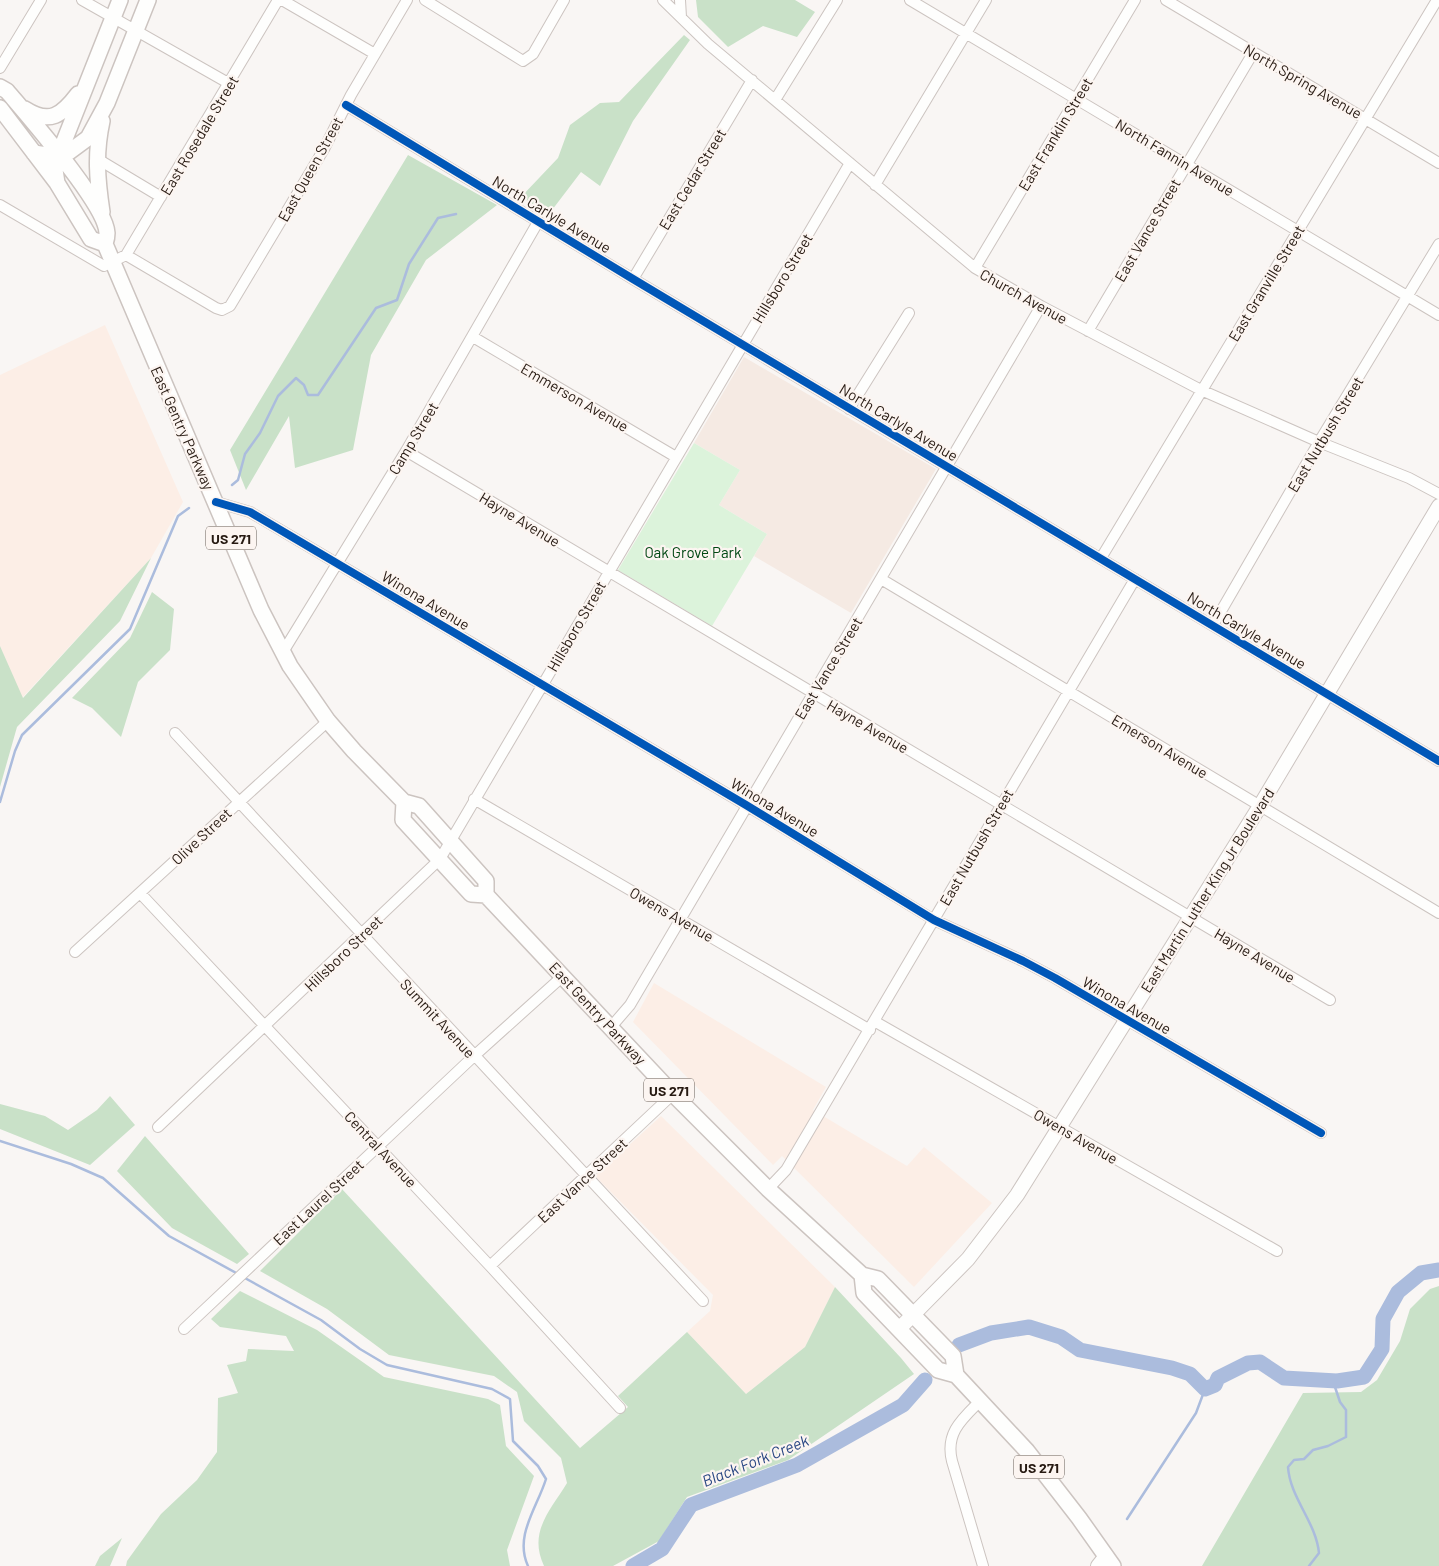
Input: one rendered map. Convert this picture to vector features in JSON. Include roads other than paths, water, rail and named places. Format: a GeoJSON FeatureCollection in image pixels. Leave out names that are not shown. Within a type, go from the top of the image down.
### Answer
{"type":"FeatureCollection","features":[{"type":"Feature","properties":{"kind":"main road"},"geometry":{"type":"LineString","coordinates":[[57,183],[55,170],[59,154],[120,0]]}},
{"type":"Feature","properties":{"kind":"main road"},"geometry":{"type":"LineString","coordinates":[[34,153],[48,156],[59,154],[74,149],[84,142],[106,102],[148,0]]}},
{"type":"Feature","properties":{"kind":"main road"},"geometry":{"type":"LineString","coordinates":[[18,104],[39,116],[58,115],[66,110],[91,77]]}},
{"type":"Feature","properties":{"kind":"main road","name":"US 271"},"geometry":{"type":"LineString","coordinates":[[0,88],[7,91],[59,154],[89,197],[104,223]]}},
{"type":"Feature","properties":{"kind":"main road","name":"East Gentry Parkway"},"geometry":{"type":"LineString","coordinates":[[106,102],[96,158],[96,176],[107,233],[105,244],[258,604],[283,652],[328,721],[404,802],[419,806],[450,840],[486,881],[486,896]]}},
{"type":"Feature","properties":{"kind":"main road"},"geometry":{"type":"LineString","coordinates":[[0,108],[57,183],[90,239],[105,244]]}},
{"type":"Feature","properties":{"kind":"main road","name":"East Martin Luther King Jr Boulevard"},"geometry":{"type":"LineString","coordinates":[[900,1329],[958,1270],[991,1232],[1018,1195],[1260,806],[1439,506]]}},
{"type":"Feature","properties":{"kind":"main road","name":"East Gentry Parkway"},"geometry":{"type":"LineString","coordinates":[[404,802],[403,820],[471,894],[486,896],[673,1094],[768,1190],[862,1275],[878,1279],[953,1356],[956,1375]]}},
{"type":"Feature","properties":{"kind":"main road","name":"East Gentry Parkway"},"geometry":{"type":"LineString","coordinates":[[862,1275],[864,1293],[938,1370],[956,1375],[1027,1451],[1074,1511],[1106,1563]]}},
{"type":"Feature","properties":{"kind":"street"},"geometry":{"type":"LineString","coordinates":[[0,68],[41,0]]}},
{"type":"Feature","properties":{"kind":"street"},"geometry":{"type":"LineString","coordinates":[[82,0],[230,84]]}},
{"type":"Feature","properties":{"kind":"street"},"geometry":{"type":"LineString","coordinates":[[280,0],[375,54]]}},
{"type":"Feature","properties":{"kind":"street","name":"East Rosedale Street"},"geometry":{"type":"LineString","coordinates":[[126,255],[280,0]]}},
{"type":"Feature","properties":{"kind":"street","name":"East Queen Street"},"geometry":{"type":"LineString","coordinates":[[126,255],[216,308],[225,309],[233,303],[324,149],[346,104],[407,0]]}},
{"type":"Feature","properties":{"kind":"street"},"geometry":{"type":"LineString","coordinates":[[424,0],[523,61],[533,54],[564,0]]}},
{"type":"Feature","properties":{"kind":"street","name":"Church Avenue"},"geometry":{"type":"LineString","coordinates":[[663,0],[708,44],[975,268],[1041,306],[1201,390],[1319,442],[1409,478],[1439,494]]}},
{"type":"Feature","properties":{"kind":"street"},"geometry":{"type":"LineString","coordinates":[[680,0],[681,17]]}},
{"type":"Feature","properties":{"kind":"street"},"geometry":{"type":"LineString","coordinates":[[775,100],[837,0]]}},
{"type":"Feature","properties":{"kind":"street","name":"North Fannin Avenue"},"geometry":{"type":"LineString","coordinates":[[910,0],[1439,315]]}},
{"type":"Feature","properties":{"kind":"street"},"geometry":{"type":"LineString","coordinates":[[875,185],[986,0]]}},
{"type":"Feature","properties":{"kind":"street","name":"East Franklin Street"},"geometry":{"type":"LineString","coordinates":[[975,268],[1135,0]]}},
{"type":"Feature","properties":{"kind":"street","name":"North Spring Avenue"},"geometry":{"type":"LineString","coordinates":[[1166,0],[1366,118],[1439,164]]}},
{"type":"Feature","properties":{"kind":"street","name":"East Granville Street"},"geometry":{"type":"LineString","coordinates":[[1101,558],[1366,118],[1436,7]]}},
{"type":"Feature","properties":{"kind":"street","name":"East Vance Street"},"geometry":{"type":"LineString","coordinates":[[1088,331],[1253,53]]}},
{"type":"Feature","properties":{"kind":"street","name":"East Cedar Street"},"geometry":{"type":"LineString","coordinates":[[633,279],[752,80]]}},
{"type":"Feature","properties":{"kind":"street","name":"North Carlyle Avenue"},"geometry":{"type":"LineString","coordinates":[[346,104],[849,409],[1439,761]]}},
{"type":"Feature","properties":{"kind":"street"},"geometry":{"type":"LineString","coordinates":[[96,158],[161,197]]}},
{"type":"Feature","properties":{"kind":"street","name":"Hillsboro Street"},"geometry":{"type":"LineString","coordinates":[[158,1127],[362,936],[440,859],[850,163]]}},
{"type":"Feature","properties":{"kind":"street"},"geometry":{"type":"LineString","coordinates":[[0,205],[104,266],[126,255]]}},
{"type":"Feature","properties":{"kind":"street","name":"Camp Street"},"geometry":{"type":"LineString","coordinates":[[283,652],[406,451],[538,222]]}},
{"type":"Feature","properties":{"kind":"street","name":"East Nutbush Street"},"geometry":{"type":"LineString","coordinates":[[1213,625],[1319,442],[1439,244]]}},
{"type":"Feature","properties":{"kind":"street","name":"East Vance Street"},"geometry":{"type":"LineString","coordinates":[[611,1028],[630,1005],[1041,306]]}},
{"type":"Feature","properties":{"kind":"street"},"geometry":{"type":"LineString","coordinates":[[849,409],[910,313]]}},
{"type":"Feature","properties":{"kind":"street","name":"Emmerson Avenue"},"geometry":{"type":"LineString","coordinates":[[473,337],[676,457]]}},
{"type":"Feature","properties":{"kind":"street","name":"Hayne Avenue"},"geometry":{"type":"LineString","coordinates":[[406,451],[1330,1000]]}},
{"type":"Feature","properties":{"kind":"street","name":"Winona Avenue"},"geometry":{"type":"LineString","coordinates":[[216,502],[231,504],[250,512],[746,805],[934,920],[1022,961],[1320,1133]]}},
{"type":"Feature","properties":{"kind":"street","name":"East Nutbush Street"},"geometry":{"type":"LineString","coordinates":[[768,1190],[786,1170],[1135,578]]}},
{"type":"Feature","properties":{"kind":"street","name":"Emerson Avenue"},"geometry":{"type":"LineString","coordinates":[[881,579],[1439,913]]}},
{"type":"Feature","properties":{"kind":"street","name":"Olive Street"},"geometry":{"type":"LineString","coordinates":[[75,952],[237,802],[328,721]]}},
{"type":"Feature","properties":{"kind":"street","name":"Summit Avenue"},"geometry":{"type":"LineString","coordinates":[[175,733],[237,802],[703,1301]]}},
{"type":"Feature","properties":{"kind":"street","name":"Owens Avenue"},"geometry":{"type":"LineString","coordinates":[[474,799],[680,919],[872,1026],[1060,1127],[1277,1250]]}},
{"type":"Feature","properties":{"kind":"street","name":"Central Avenue"},"geometry":{"type":"LineString","coordinates":[[140,893],[490,1266],[620,1408]]}},
{"type":"Feature","properties":{"kind":"street","name":"East Laurel Street"},"geometry":{"type":"LineString","coordinates":[[184,1329],[377,1146],[563,976]]}},
{"type":"Feature","properties":{"kind":"street","name":"East Vance Street"},"geometry":{"type":"LineString","coordinates":[[490,1266],[673,1094]]}},
{"type":"Feature","properties":{"kind":"street"},"geometry":{"type":"LineString","coordinates":[[980,1401],[956,1426],[950,1447],[952,1461],[983,1566]]}},
{"type":"Feature","properties":{"kind":"waterway"},"geometry":{"type":"LineString","coordinates":[[232,485],[238,480],[245,454],[260,433],[278,396],[296,378],[304,385],[308,395],[318,395],[376,308],[397,300],[409,264],[438,218],[456,214]]}},
{"type":"Feature","properties":{"kind":"waterway"},"geometry":{"type":"LineString","coordinates":[[0,802],[15,751],[22,735],[130,629],[178,516],[189,508]]}},
{"type":"Feature","properties":{"kind":"waterway"},"geometry":{"type":"LineString","coordinates":[[0,1141],[71,1164],[103,1178],[169,1236],[238,1274]]}},
{"type":"Feature","properties":{"kind":"waterway","name":"Black Fork Creek"},"geometry":{"type":"LineString","coordinates":[[959,1345],[991,1333],[1029,1327],[1061,1337],[1080,1350],[1172,1368],[1190,1374],[1205,1389],[1215,1385],[1218,1378],[1248,1363],[1260,1362],[1284,1378],[1337,1381],[1364,1377],[1382,1349],[1383,1319],[1398,1292],[1421,1273],[1439,1270]]}},
{"type":"Feature","properties":{"kind":"waterway"},"geometry":{"type":"LineString","coordinates":[[243,1277],[321,1320],[360,1349],[387,1365],[492,1389],[510,1399],[513,1441],[538,1466],[546,1479],[525,1533],[524,1555],[528,1566]]}},
{"type":"Feature","properties":{"kind":"waterway","name":"Black Fork Creek"},"geometry":{"type":"LineString","coordinates":[[633,1566],[662,1549],[691,1505],[797,1465],[903,1405],[925,1380]]}},
{"type":"Feature","properties":{"kind":"waterway"},"geometry":{"type":"LineString","coordinates":[[1309,1566],[1319,1553],[1317,1542],[1293,1489],[1288,1467],[1294,1460],[1304,1459],[1313,1450],[1328,1446],[1346,1437],[1346,1410],[1340,1402],[1333,1381]]}},
{"type":"Feature","properties":{"kind":"waterway"},"geometry":{"type":"LineString","coordinates":[[1127,1519],[1196,1413],[1205,1389]]}},
{"type":"Feature","properties":{"kind":"park label","name":"Oak Grove Park"},"geometry":{"type":"Point","coordinates":[693,552]}}]}
